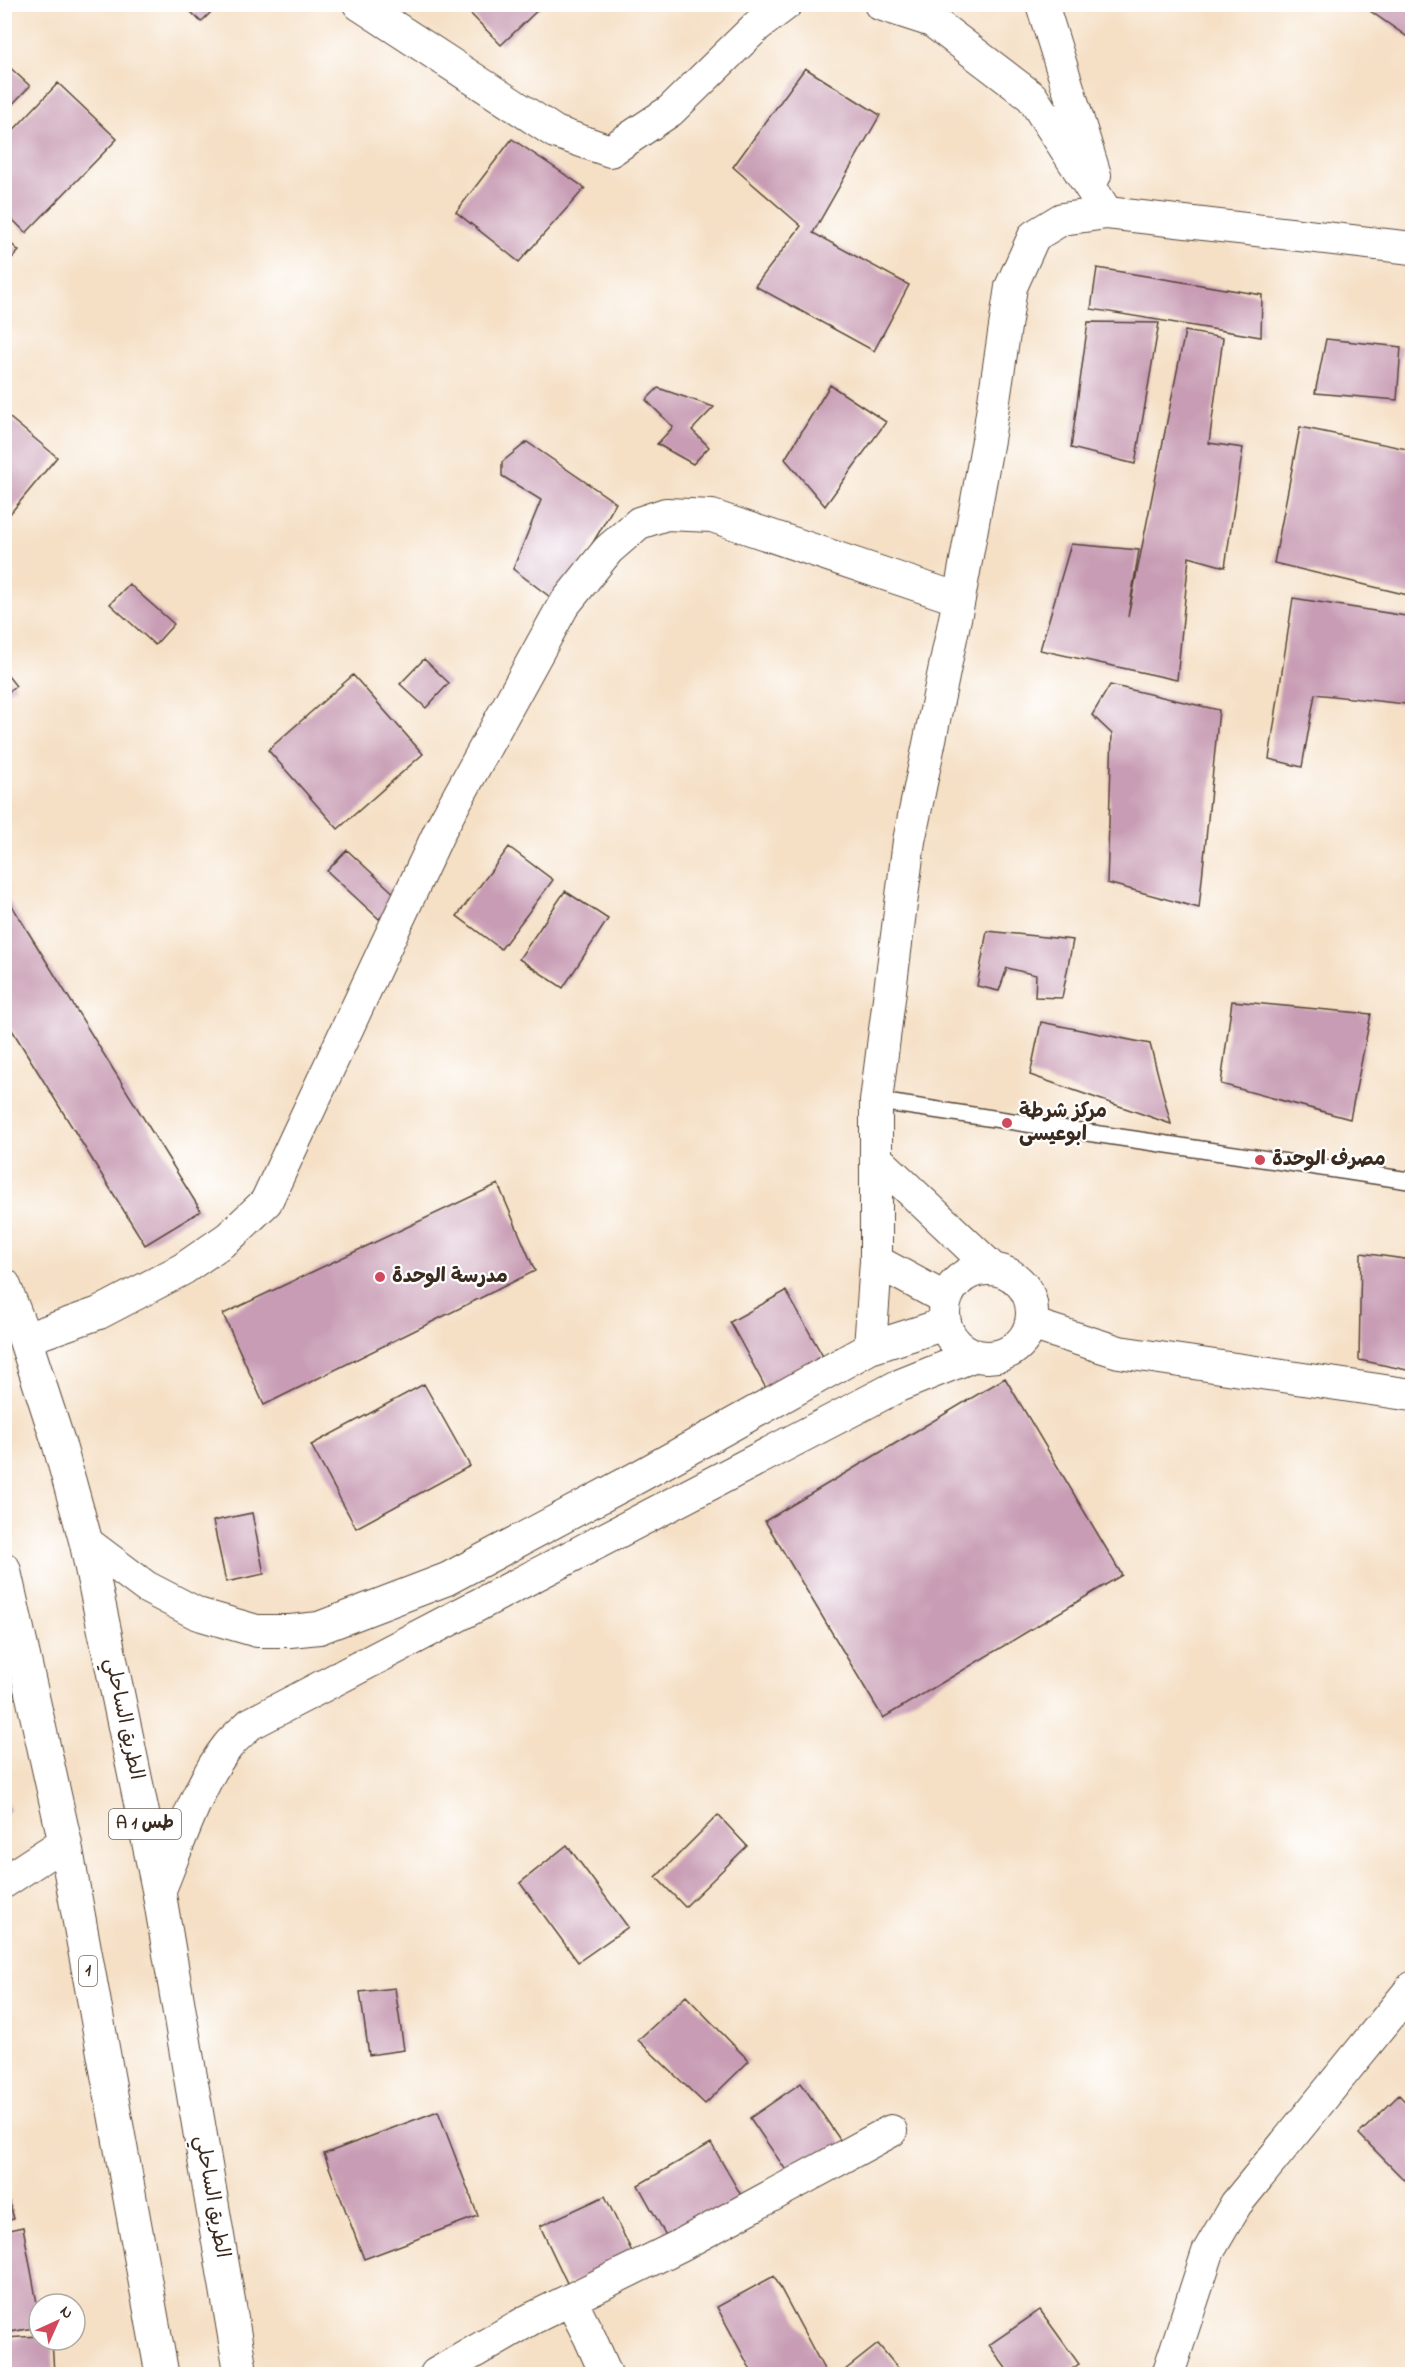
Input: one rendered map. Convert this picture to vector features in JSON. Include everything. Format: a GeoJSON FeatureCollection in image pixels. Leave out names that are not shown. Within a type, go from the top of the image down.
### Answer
{"type":"FeatureCollection","features":[{"type":"Feature","properties":{"kind":"highway","name":"الطريق الساحلي"},"geometry":{"type":"LineString","coordinates":[[4,1285],[25,1339],[86,1542],[159,1892],[241,2374]]}},
{"type":"Feature","properties":{"kind":"highway","name":"1"},"geometry":{"type":"LineString","coordinates":[[4,1569],[65,1842],[162,2374]]}},
{"type":"Feature","properties":{"kind":"street"},"geometry":{"type":"LineString","coordinates":[[359,4],[555,132],[610,151],[670,111],[757,26],[786,4]]}},
{"type":"Feature","properties":{"kind":"street"},"geometry":{"type":"LineString","coordinates":[[880,4],[932,21],[1032,97],[1107,213]]}},
{"type":"Feature","properties":{"kind":"street"},"geometry":{"type":"LineString","coordinates":[[1042,4],[1107,213]]}},
{"type":"Feature","properties":{"kind":"street"},"geometry":{"type":"LineString","coordinates":[[870,1348],[876,1261],[876,1101],[909,841],[959,599],[988,440],[1011,286],[1034,236],[1062,219],[1107,213],[1413,248]]}},
{"type":"Feature","properties":{"kind":"street"},"geometry":{"type":"LineString","coordinates":[[25,1339],[99,1313],[183,1269],[228,1238],[266,1202],[441,828],[546,636],[563,606],[608,550],[639,523],[666,514],[712,516],[959,599]]}},
{"type":"Feature","properties":{"kind":"street"},"geometry":{"type":"LineString","coordinates":[[876,1159],[992,1268]]}},
{"type":"Feature","properties":{"kind":"street"},"geometry":{"type":"LineString","coordinates":[[876,1261],[945,1311]]}},
{"type":"Feature","properties":{"kind":"street"},"geometry":{"type":"LineString","coordinates":[[992,1268],[1011,1274],[1025,1288],[1032,1305],[1031,1324],[1023,1342],[1008,1354],[990,1358],[973,1356],[960,1348],[951,1338],[945,1311],[953,1286],[963,1276],[977,1269],[992,1268]]}},
{"type":"Feature","properties":{"kind":"street"},"geometry":{"type":"LineString","coordinates":[[86,1542],[146,1587],[198,1614],[257,1631],[319,1628],[447,1579],[638,1477],[870,1348],[945,1311]]}},
{"type":"Feature","properties":{"kind":"street"},"geometry":{"type":"LineString","coordinates":[[1031,1324],[1119,1352],[1413,1395]]}},
{"type":"Feature","properties":{"kind":"street"},"geometry":{"type":"LineString","coordinates":[[159,1892],[213,1767],[227,1747],[250,1724],[898,1386],[973,1356]]}},
{"type":"Feature","properties":{"kind":"street"},"geometry":{"type":"LineString","coordinates":[[4,1882],[65,1842]]}},
{"type":"Feature","properties":{"kind":"street"},"geometry":{"type":"LineString","coordinates":[[1168,2374],[1208,2252],[1236,2204],[1413,1988]]}},
{"type":"Feature","properties":{"kind":"street"},"geometry":{"type":"LineString","coordinates":[[436,2374],[531,2319],[679,2246],[891,2131]]}},
{"type":"Feature","properties":{"kind":"street"},"geometry":{"type":"LineString","coordinates":[[571,2301],[606,2374]]}},
{"type":"Feature","properties":{"kind":"lane"},"geometry":{"type":"LineString","coordinates":[[876,1101],[1413,1181]]}},
{"type":"Feature","properties":{"kind":"building"},"geometry":{"type":"Polygon","coordinates":[[[183,4],[219,4],[201,22],[183,4]]]}},
{"type":"Feature","properties":{"kind":"building"},"geometry":{"type":"Polygon","coordinates":[[[1360,4],[1412,4],[1412,40],[1360,4]]]}},
{"type":"Feature","properties":{"kind":"building"},"geometry":{"type":"Polygon","coordinates":[[[466,5],[543,5],[501,45],[464,7],[466,5]]]}},
{"type":"Feature","properties":{"kind":"building"},"geometry":{"type":"Polygon","coordinates":[[[4,62],[30,86],[4,113],[4,62]]]}},
{"type":"Feature","properties":{"kind":"building"},"geometry":{"type":"Polygon","coordinates":[[[805,68],[880,115],[813,233],[909,285],[874,351],[755,286],[801,226],[733,167],[805,68]]]}},
{"type":"Feature","properties":{"kind":"building"},"geometry":{"type":"Polygon","coordinates":[[[58,83],[117,139],[26,233],[5,212],[5,139],[58,83]]]}},
{"type":"Feature","properties":{"kind":"building"},"geometry":{"type":"Polygon","coordinates":[[[512,139],[585,188],[519,262],[456,212],[512,139]]]}},
{"type":"Feature","properties":{"kind":"building"},"geometry":{"type":"Polygon","coordinates":[[[4,237],[19,251],[4,266],[4,237]]]}},
{"type":"Feature","properties":{"kind":"building"},"geometry":{"type":"Polygon","coordinates":[[[1097,268],[1262,295],[1261,337],[1091,309],[1097,268]]]}},
{"type":"Feature","properties":{"kind":"building"},"geometry":{"type":"Polygon","coordinates":[[[1088,322],[1159,323],[1135,464],[1071,448],[1088,322]]]}},
{"type":"Feature","properties":{"kind":"building"},"geometry":{"type":"Polygon","coordinates":[[[1185,331],[1223,338],[1209,443],[1243,448],[1225,567],[1189,557],[1177,680],[1040,650],[1071,544],[1139,550],[1128,617],[1185,331]]]}},
{"type":"Feature","properties":{"kind":"building"},"geometry":{"type":"Polygon","coordinates":[[[1326,339],[1401,347],[1397,400],[1315,393],[1326,339]]]}},
{"type":"Feature","properties":{"kind":"building"},"geometry":{"type":"Polygon","coordinates":[[[830,385],[886,422],[825,506],[785,459],[830,385]]]}},
{"type":"Feature","properties":{"kind":"building"},"geometry":{"type":"Polygon","coordinates":[[[658,388],[714,407],[692,430],[709,447],[693,464],[657,444],[673,427],[646,400],[658,388]]]}},
{"type":"Feature","properties":{"kind":"building"},"geometry":{"type":"Polygon","coordinates":[[[4,413],[57,457],[4,521],[4,413]]]}},
{"type":"Feature","properties":{"kind":"building"},"geometry":{"type":"Polygon","coordinates":[[[1300,427],[1412,450],[1412,596],[1274,563],[1300,427]]]}},
{"type":"Feature","properties":{"kind":"building"},"geometry":{"type":"Polygon","coordinates":[[[527,442],[616,503],[558,603],[513,569],[541,500],[502,476],[502,462],[527,442]]]}},
{"type":"Feature","properties":{"kind":"building"},"geometry":{"type":"Polygon","coordinates":[[[129,584],[174,624],[155,645],[110,604],[129,584]]]}},
{"type":"Feature","properties":{"kind":"building"},"geometry":{"type":"Polygon","coordinates":[[[1293,598],[1412,617],[1412,643],[1405,704],[1315,694],[1302,767],[1269,759],[1293,598]]]}},
{"type":"Feature","properties":{"kind":"building"},"geometry":{"type":"Polygon","coordinates":[[[424,659],[449,683],[426,708],[400,684],[424,659]]]}},
{"type":"Feature","properties":{"kind":"building"},"geometry":{"type":"Polygon","coordinates":[[[4,671],[16,686],[4,695],[4,671]]]}},
{"type":"Feature","properties":{"kind":"building"},"geometry":{"type":"Polygon","coordinates":[[[353,675],[423,754],[338,829],[268,750],[353,675]]]}},
{"type":"Feature","properties":{"kind":"building"},"geometry":{"type":"Polygon","coordinates":[[[1110,685],[1219,710],[1199,908],[1107,883],[1112,734],[1092,715],[1110,685]]]}},
{"type":"Feature","properties":{"kind":"building"},"geometry":{"type":"Polygon","coordinates":[[[509,847],[553,880],[501,949],[457,916],[509,847]]]}},
{"type":"Feature","properties":{"kind":"building"},"geometry":{"type":"Polygon","coordinates":[[[347,850],[399,898],[379,919],[327,871],[347,850]]]}},
{"type":"Feature","properties":{"kind":"building"},"geometry":{"type":"Polygon","coordinates":[[[565,891],[608,919],[563,988],[519,959],[565,891]]]}},
{"type":"Feature","properties":{"kind":"building"},"geometry":{"type":"Polygon","coordinates":[[[4,893],[201,1211],[145,1245],[4,1017],[4,893]]]}},
{"type":"Feature","properties":{"kind":"building"},"geometry":{"type":"Polygon","coordinates":[[[987,931],[1073,940],[1062,998],[1035,997],[1036,975],[1007,968],[999,991],[977,986],[987,931]]]}},
{"type":"Feature","properties":{"kind":"building"},"geometry":{"type":"Polygon","coordinates":[[[1232,1001],[1371,1014],[1350,1119],[1221,1084],[1232,1001]]]}},
{"type":"Feature","properties":{"kind":"building"},"geometry":{"type":"Polygon","coordinates":[[[1041,1022],[1150,1044],[1171,1124],[1030,1075],[1041,1022]]]}},
{"type":"Feature","properties":{"kind":"building"},"geometry":{"type":"Polygon","coordinates":[[[498,1184],[535,1271],[264,1405],[223,1314],[498,1184]]]}},
{"type":"Feature","properties":{"kind":"building"},"geometry":{"type":"Polygon","coordinates":[[[1361,1253],[1412,1260],[1412,1371],[1359,1360],[1361,1253]]]}},
{"type":"Feature","properties":{"kind":"building"},"geometry":{"type":"Polygon","coordinates":[[[786,1291],[825,1360],[768,1392],[730,1322],[786,1291]]]}},
{"type":"Feature","properties":{"kind":"building"},"geometry":{"type":"Polygon","coordinates":[[[1005,1378],[1122,1575],[883,1718],[765,1521],[1005,1378]]]}},
{"type":"Feature","properties":{"kind":"building"},"geometry":{"type":"Polygon","coordinates":[[[424,1384],[470,1466],[356,1528],[311,1445],[424,1384]]]}},
{"type":"Feature","properties":{"kind":"building"},"geometry":{"type":"Polygon","coordinates":[[[252,1513],[264,1574],[226,1582],[213,1521],[252,1513]]]}},
{"type":"Feature","properties":{"kind":"building"},"geometry":{"type":"Polygon","coordinates":[[[4,1791],[10,1811],[4,1812],[4,1791]]]}},
{"type":"Feature","properties":{"kind":"building"},"geometry":{"type":"Polygon","coordinates":[[[718,1815],[747,1846],[685,1907],[656,1877],[718,1815]]]}},
{"type":"Feature","properties":{"kind":"building"},"geometry":{"type":"Polygon","coordinates":[[[567,1845],[628,1927],[578,1962],[520,1883],[567,1845]]]}},
{"type":"Feature","properties":{"kind":"building"},"geometry":{"type":"Polygon","coordinates":[[[395,1988],[404,2050],[369,2055],[360,1992],[395,1988]]]}},
{"type":"Feature","properties":{"kind":"building"},"geometry":{"type":"Polygon","coordinates":[[[686,1996],[749,2061],[705,2104],[638,2040],[686,1996]]]}},
{"type":"Feature","properties":{"kind":"building"},"geometry":{"type":"Polygon","coordinates":[[[801,2083],[843,2144],[792,2179],[750,2118],[801,2083]]]}},
{"type":"Feature","properties":{"kind":"building"},"geometry":{"type":"Polygon","coordinates":[[[1399,2095],[1412,2109],[1412,2188],[1359,2134],[1399,2095]]]}},
{"type":"Feature","properties":{"kind":"building"},"geometry":{"type":"Polygon","coordinates":[[[438,2111],[478,2216],[364,2259],[324,2154],[438,2111]]]}},
{"type":"Feature","properties":{"kind":"building"},"geometry":{"type":"Polygon","coordinates":[[[711,2143],[742,2197],[668,2239],[638,2185],[711,2143]]]}},
{"type":"Feature","properties":{"kind":"building"},"geometry":{"type":"Polygon","coordinates":[[[4,2181],[14,2219],[4,2221],[4,2181]]]}},
{"type":"Feature","properties":{"kind":"building"},"geometry":{"type":"Polygon","coordinates":[[[605,2196],[633,2254],[568,2285],[540,2226],[605,2196]]]}},
{"type":"Feature","properties":{"kind":"building"},"geometry":{"type":"Polygon","coordinates":[[[23,2227],[35,2292],[27,2292],[27,2329],[4,2333],[4,2231],[23,2227]]]}},
{"type":"Feature","properties":{"kind":"building"},"geometry":{"type":"Polygon","coordinates":[[[774,2276],[826,2373],[753,2374],[717,2307],[774,2276]]]}},
{"type":"Feature","properties":{"kind":"building"},"geometry":{"type":"Polygon","coordinates":[[[1040,2310],[1079,2364],[1064,2374],[1010,2374],[989,2345],[1040,2310]]]}},
{"type":"Feature","properties":{"kind":"building"},"geometry":{"type":"Polygon","coordinates":[[[27,2337],[27,2352],[53,2352],[54,2374],[4,2374],[4,2338],[27,2337]]]}},
{"type":"Feature","properties":{"kind":"building"},"geometry":{"type":"Polygon","coordinates":[[[878,2344],[903,2374],[840,2374],[878,2344]]]}},
{"type":"Feature","properties":{"kind":"place","name":"مركز شرطة ابوعيسى"},"geometry":{"type":"Point","coordinates":[1007,1123]}},
{"type":"Feature","properties":{"kind":"place","name":"مصرف الوحدة"},"geometry":{"type":"Point","coordinates":[1260,1160]}},
{"type":"Feature","properties":{"kind":"place","name":"مدرسة الوحدة"},"geometry":{"type":"Point","coordinates":[380,1277]}}]}
